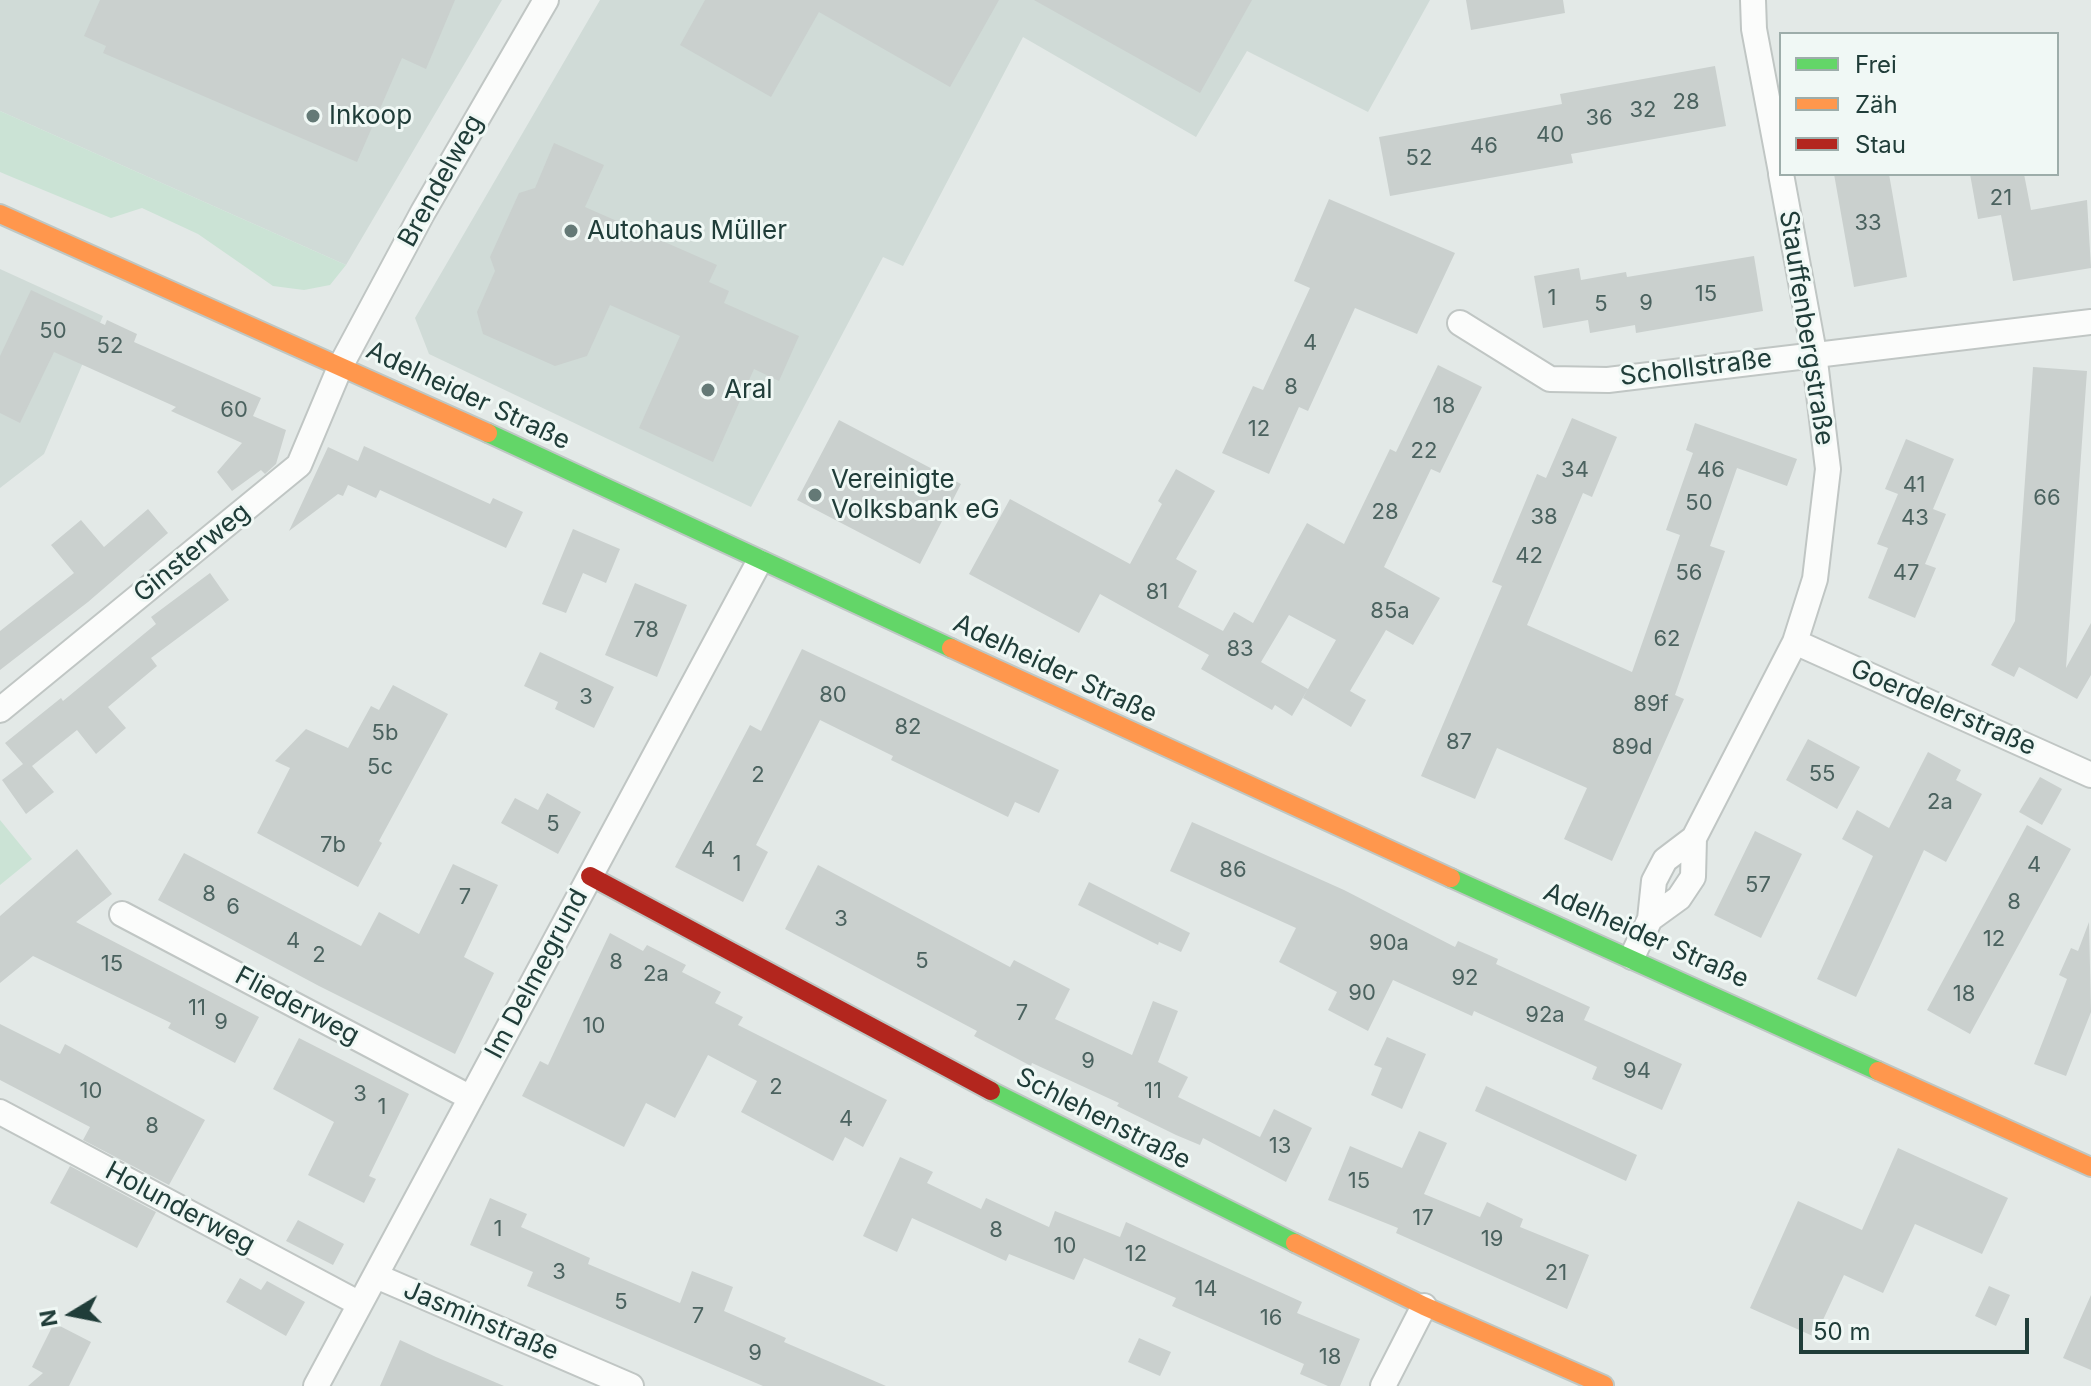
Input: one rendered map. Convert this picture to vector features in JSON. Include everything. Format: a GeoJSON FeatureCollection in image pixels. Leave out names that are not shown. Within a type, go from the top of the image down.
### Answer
{"type":"FeatureCollection","features":[{"type":"Feature","properties":{"kind":"main road","name":"Adelheider Straße"},"geometry":{"type":"LineString","coordinates":[[0,214],[341,365],[759,562],[2091,1167]]}},
{"type":"Feature","properties":{"kind":"main road","name":"Schlehenstraße"},"geometry":{"type":"LineString","coordinates":[[590,876],[1070,1133],[1424,1306],[1604,1385]]}},
{"type":"Feature","properties":{"kind":"street","name":"Brendelweg"},"geometry":{"type":"LineString","coordinates":[[341,365],[423,212],[546,0]]}},
{"type":"Feature","properties":{"kind":"street","name":"Stauffenbergstraße"},"geometry":{"type":"LineString","coordinates":[[1753,0],[1754,29],[1779,162]]}},
{"type":"Feature","properties":{"kind":"street","name":"Stauffenbergstraße"},"geometry":{"type":"LineString","coordinates":[[1632,957],[1650,919],[1679,898],[1693,877],[1694,838],[1795,642],[1815,579],[1828,469],[1814,353],[1782,176]]}},
{"type":"Feature","properties":{"kind":"street","name":"Schollstraße"},"geometry":{"type":"LineString","coordinates":[[1460,323],[1550,379],[1608,380],[2091,322]]}},
{"type":"Feature","properties":{"kind":"street","name":"Ginsterweg"},"geometry":{"type":"LineString","coordinates":[[0,710],[299,465],[341,365]]}},
{"type":"Feature","properties":{"kind":"street","name":"Im Delmegrund"},"geometry":{"type":"LineString","coordinates":[[316,1386],[759,562]]}},
{"type":"Feature","properties":{"kind":"street","name":"Goerdelerstraße"},"geometry":{"type":"LineString","coordinates":[[1795,642],[2091,775]]}},
{"type":"Feature","properties":{"kind":"street","name":"Fliederweg"},"geometry":{"type":"LineString","coordinates":[[122,914],[471,1098]]}},
{"type":"Feature","properties":{"kind":"street","name":"Holunderweg"},"geometry":{"type":"LineString","coordinates":[[0,1112],[360,1304]]}},
{"type":"Feature","properties":{"kind":"street","name":"Jasminstraße"},"geometry":{"type":"LineString","coordinates":[[376,1276],[631,1386]]}},
{"type":"Feature","properties":{"kind":"street"},"geometry":{"type":"LineString","coordinates":[[1383,1386],[1424,1306]]}},
{"type":"Feature","properties":{"kind":"shaded area"},"geometry":{"type":"Polygon","coordinates":[[[0,0],[502,0],[346,265],[0,111],[0,0]]]}},
{"type":"Feature","properties":{"kind":"shaded area"},"geometry":{"type":"Polygon","coordinates":[[[600,0],[1430,0],[1368,112],[1247,51],[1196,137],[1023,37],[903,266],[883,257],[751,507],[429,354],[415,318],[600,0]]]}},
{"type":"Feature","properties":{"kind":"shaded area"},"geometry":{"type":"Polygon","coordinates":[[[0,269],[103,316],[44,454],[0,488],[0,269]]]}},
{"type":"Feature","properties":{"kind":"green space"},"geometry":{"type":"Polygon","coordinates":[[[0,111],[346,265],[330,285],[304,290],[273,286],[198,234],[142,208],[111,218],[0,172],[0,111]]]}},
{"type":"Feature","properties":{"kind":"green space"},"geometry":{"type":"Polygon","coordinates":[[[0,820],[32,859],[0,885],[0,820]]]}},
{"type":"Feature","properties":{"kind":"building","name":"Inkoop"},"geometry":{"type":"Polygon","coordinates":[[[100,0],[455,0],[426,69],[402,58],[357,162],[103,53],[106,46],[84,36],[100,0]]]}},
{"type":"Feature","properties":{"kind":"building"},"geometry":{"type":"Polygon","coordinates":[[[705,0],[999,0],[950,87],[819,12],[771,97],[680,45],[705,0]]]}},
{"type":"Feature","properties":{"kind":"building"},"geometry":{"type":"Polygon","coordinates":[[[1034,0],[1252,0],[1200,93],[1034,0]]]}},
{"type":"Feature","properties":{"kind":"building"},"geometry":{"type":"Polygon","coordinates":[[[1466,0],[1563,0],[1565,13],[1471,30],[1466,0]]]}},
{"type":"Feature","properties":{"kind":"building"},"geometry":{"type":"Polygon","coordinates":[[[1715,66],[1726,126],[1571,154],[1573,163],[1390,196],[1379,137],[1562,104],[1560,94],[1715,66]]]}},
{"type":"Feature","properties":{"kind":"building","name":"Autohaus Müller"},"geometry":{"type":"Polygon","coordinates":[[[554,143],[604,165],[585,207],[717,265],[709,282],[729,291],[724,303],[799,336],[779,381],[754,369],[713,462],[639,428],[680,336],[610,305],[587,356],[555,366],[483,334],[477,312],[495,271],[490,257],[519,193],[535,188],[554,143]]]}},
{"type":"Feature","properties":{"kind":"building"},"geometry":{"type":"Polygon","coordinates":[[[1834,176],[1889,176],[1907,277],[1854,287],[1834,176]]]}},
{"type":"Feature","properties":{"kind":"building"},"geometry":{"type":"Polygon","coordinates":[[[1970,176],[2024,176],[2031,210],[2087,200],[2091,268],[2013,281],[2001,215],[1978,219],[1970,176]]]}},
{"type":"Feature","properties":{"kind":"building"},"geometry":{"type":"Polygon","coordinates":[[[1329,199],[1455,253],[1417,334],[1355,308],[1308,411],[1299,407],[1269,474],[1222,453],[1253,386],[1263,390],[1310,288],[1294,281],[1329,199]]]}},
{"type":"Feature","properties":{"kind":"building"},"geometry":{"type":"Polygon","coordinates":[[[1754,256],[1763,311],[1636,333],[1635,325],[1590,333],[1588,320],[1543,328],[1534,276],[1579,268],[1581,280],[1626,272],[1627,277],[1754,256]]]}},
{"type":"Feature","properties":{"kind":"building"},"geometry":{"type":"Polygon","coordinates":[[[31,290],[105,325],[107,320],[137,334],[134,342],[261,398],[253,416],[286,430],[276,464],[265,474],[261,470],[232,491],[217,472],[242,443],[171,411],[176,407],[54,352],[20,423],[0,413],[0,356],[31,290]]]}},
{"type":"Feature","properties":{"kind":"building"},"geometry":{"type":"Polygon","coordinates":[[[1438,365],[1482,387],[1440,473],[1431,469],[1384,567],[1440,598],[1413,645],[1386,630],[1350,691],[1366,700],[1351,727],[1303,698],[1308,689],[1292,716],[1275,705],[1272,710],[1201,669],[1209,655],[1100,594],[1079,633],[969,574],[1010,499],[1130,564],[1162,504],[1158,501],[1176,469],[1215,491],[1176,559],[1197,571],[1178,607],[1223,631],[1234,612],[1253,623],[1307,523],[1344,544],[1390,449],[1396,452],[1438,365]],[[1289,615],[1261,662],[1308,689],[1336,640],[1289,615]]]}},
{"type":"Feature","properties":{"kind":"building"},"geometry":{"type":"Polygon","coordinates":[[[2033,367],[2087,371],[2066,668],[2091,623],[2091,675],[2077,699],[2019,667],[2014,677],[1991,665],[2015,621],[2033,367]]]}},
{"type":"Feature","properties":{"kind":"building"},"geometry":{"type":"Polygon","coordinates":[[[1572,418],[1617,437],[1592,497],[1583,493],[1527,625],[1632,672],[1680,535],[1666,530],[1693,453],[1686,450],[1695,423],[1797,459],[1787,486],[1737,468],[1710,546],[1725,551],[1675,695],[1684,699],[1612,861],[1564,839],[1587,788],[1497,748],[1475,799],[1421,776],[1502,586],[1492,582],[1537,474],[1546,478],[1572,418]]]}},
{"type":"Feature","properties":{"kind":"building"},"geometry":{"type":"Polygon","coordinates":[[[839,420],[961,484],[920,564],[797,500],[839,420]]]}},
{"type":"Feature","properties":{"kind":"building"},"geometry":{"type":"Polygon","coordinates":[[[1906,439],[1954,459],[1933,509],[1946,514],[1925,564],[1936,568],[1915,618],[1868,598],[1888,548],[1877,544],[1898,494],[1885,489],[1906,439]]]}},
{"type":"Feature","properties":{"kind":"building"},"geometry":{"type":"Polygon","coordinates":[[[364,446],[490,504],[493,498],[523,512],[506,548],[380,490],[376,498],[348,485],[343,496],[338,494],[289,531],[328,447],[358,461],[364,446]]]}},
{"type":"Feature","properties":{"kind":"building"},"geometry":{"type":"Polygon","coordinates":[[[148,509],[168,533],[88,602],[0,670],[0,631],[74,573],[51,545],[81,520],[104,547],[148,509]]]}},
{"type":"Feature","properties":{"kind":"building"},"geometry":{"type":"Polygon","coordinates":[[[573,529],[620,549],[606,583],[583,573],[566,613],[542,604],[573,529]]]}},
{"type":"Feature","properties":{"kind":"building"},"geometry":{"type":"Polygon","coordinates":[[[210,573],[229,600],[151,658],[157,666],[108,707],[126,728],[96,754],[77,730],[32,766],[54,792],[26,814],[2,780],[23,764],[5,743],[61,698],[63,701],[156,624],[151,617],[210,573]]]}},
{"type":"Feature","properties":{"kind":"building"},"geometry":{"type":"Polygon","coordinates":[[[635,583],[687,605],[657,677],[605,655],[635,583]]]}},
{"type":"Feature","properties":{"kind":"building"},"geometry":{"type":"Polygon","coordinates":[[[802,649],[1059,770],[1039,813],[1015,802],[1008,817],[891,760],[893,756],[820,720],[756,845],[768,852],[743,902],[675,867],[750,725],[761,731],[802,649]]]}},
{"type":"Feature","properties":{"kind":"building"},"geometry":{"type":"Polygon","coordinates":[[[540,652],[614,687],[594,728],[555,709],[558,702],[524,686],[540,652]]]}},
{"type":"Feature","properties":{"kind":"building"},"geometry":{"type":"Polygon","coordinates":[[[393,685],[448,714],[379,841],[382,843],[358,887],[257,833],[290,768],[275,761],[306,729],[348,748],[371,706],[379,710],[393,685]]]}},
{"type":"Feature","properties":{"kind":"building"},"geometry":{"type":"Polygon","coordinates":[[[1808,739],[1860,767],[1837,809],[1786,780],[1808,739]]]}},
{"type":"Feature","properties":{"kind":"building"},"geometry":{"type":"Polygon","coordinates":[[[1928,752],[1961,770],[1956,780],[1982,794],[1946,862],[1924,850],[1856,997],[1817,979],[1873,856],[1842,839],[1857,810],[1889,828],[1928,752]]]}},
{"type":"Feature","properties":{"kind":"building"},"geometry":{"type":"Polygon","coordinates":[[[2040,777],[2062,789],[2042,825],[2019,812],[2040,777]]]}},
{"type":"Feature","properties":{"kind":"building"},"geometry":{"type":"Polygon","coordinates":[[[547,793],[581,812],[558,854],[501,823],[515,798],[538,810],[547,793]]]}},
{"type":"Feature","properties":{"kind":"building"},"geometry":{"type":"Polygon","coordinates":[[[1192,822],[1344,890],[1455,947],[1458,941],[1498,959],[1496,964],[1590,1007],[1584,1020],[1682,1064],[1662,1110],[1592,1079],[1597,1067],[1474,1011],[1472,1016],[1393,980],[1368,1031],[1328,1010],[1337,992],[1279,962],[1296,928],[1170,871],[1192,822]]]}},
{"type":"Feature","properties":{"kind":"building"},"geometry":{"type":"Polygon","coordinates":[[[2027,825],[2071,849],[1970,1034],[1927,1010],[2027,825]]]}},
{"type":"Feature","properties":{"kind":"building"},"geometry":{"type":"Polygon","coordinates":[[[1755,831],[1802,854],[1761,938],[1714,915],[1755,831]]]}},
{"type":"Feature","properties":{"kind":"building"},"geometry":{"type":"Polygon","coordinates":[[[77,849],[112,894],[76,922],[259,1017],[235,1063],[168,1028],[171,1023],[33,956],[0,983],[0,916],[77,849]]]}},
{"type":"Feature","properties":{"kind":"building"},"geometry":{"type":"Polygon","coordinates":[[[184,853],[361,946],[379,912],[419,934],[453,864],[498,885],[464,957],[494,973],[455,1054],[158,900],[184,853]]]}},
{"type":"Feature","properties":{"kind":"building"},"geometry":{"type":"Polygon","coordinates":[[[818,865],[1010,967],[1014,960],[1070,989],[1055,1019],[1132,1055],[1153,1001],[1178,1011],[1158,1062],[1188,1077],[1178,1097],[1260,1137],[1274,1109],[1312,1128],[1286,1182],[1203,1138],[1200,1145],[1176,1135],[1117,1106],[1119,1103],[1032,1063],[1031,1066],[974,1036],[977,1031],[785,929],[818,865]]]}},
{"type":"Feature","properties":{"kind":"building"},"geometry":{"type":"Polygon","coordinates":[[[1089,882],[1190,933],[1181,952],[1159,942],[1158,945],[1078,905],[1089,882]]]}},
{"type":"Feature","properties":{"kind":"building"},"geometry":{"type":"Polygon","coordinates":[[[2089,922],[2091,1012],[2066,1076],[2034,1064],[2067,979],[2059,975],[2071,948],[2078,951],[2089,922]]]}},
{"type":"Feature","properties":{"kind":"building"},"geometry":{"type":"Polygon","coordinates":[[[610,933],[643,951],[647,945],[686,965],[682,972],[721,992],[715,1003],[743,1017],[738,1025],[887,1100],[863,1147],[845,1137],[833,1161],[741,1112],[757,1081],[708,1055],[675,1118],[646,1103],[624,1147],[522,1096],[540,1061],[548,1065],[610,933]]]}},
{"type":"Feature","properties":{"kind":"building"},"geometry":{"type":"Polygon","coordinates":[[[0,1024],[60,1054],[65,1044],[205,1120],[169,1185],[83,1140],[90,1127],[0,1080],[0,1024]]]}},
{"type":"Feature","properties":{"kind":"building"},"geometry":{"type":"Polygon","coordinates":[[[1387,1037],[1426,1054],[1402,1109],[1371,1095],[1382,1068],[1374,1065],[1387,1037]]]}},
{"type":"Feature","properties":{"kind":"building"},"geometry":{"type":"Polygon","coordinates":[[[299,1038],[409,1094],[369,1176],[376,1179],[364,1203],[308,1175],[334,1122],[273,1089],[299,1038]]]}},
{"type":"Feature","properties":{"kind":"building"},"geometry":{"type":"Polygon","coordinates":[[[1486,1086],[1637,1155],[1626,1181],[1475,1111],[1486,1086]]]}},
{"type":"Feature","properties":{"kind":"building"},"geometry":{"type":"Polygon","coordinates":[[[1419,1131],[1447,1143],[1424,1194],[1480,1217],[1487,1202],[1523,1219],[1520,1227],[1589,1255],[1567,1309],[1396,1233],[1398,1228],[1328,1200],[1350,1146],[1402,1168],[1419,1131]]]}},
{"type":"Feature","properties":{"kind":"building"},"geometry":{"type":"Polygon","coordinates":[[[1898,1148],[2008,1198],[1982,1254],[1915,1224],[1883,1293],[1844,1275],[1815,1337],[1750,1308],[1798,1201],[1862,1230],[1898,1148]]]}},
{"type":"Feature","properties":{"kind":"building"},"geometry":{"type":"Polygon","coordinates":[[[900,1157],[933,1172],[927,1183],[981,1209],[986,1198],[1049,1227],[1055,1211],[1120,1237],[1126,1222],[1302,1302],[1297,1313],[1360,1339],[1340,1386],[1328,1386],[1300,1374],[1304,1364],[1172,1306],[1176,1298],[1084,1258],[1074,1280],[1009,1254],[1006,1261],[912,1218],[897,1252],[863,1236],[900,1157]]]}},
{"type":"Feature","properties":{"kind":"building"},"geometry":{"type":"Polygon","coordinates":[[[70,1166],[156,1212],[137,1248],[50,1203],[70,1166]]]}},
{"type":"Feature","properties":{"kind":"building"},"geometry":{"type":"Polygon","coordinates":[[[490,1198],[527,1214],[521,1227],[590,1258],[588,1264],[680,1303],[692,1271],[733,1287],[724,1311],[786,1338],[784,1342],[886,1386],[763,1386],[527,1286],[533,1272],[470,1245],[490,1198]]]}},
{"type":"Feature","properties":{"kind":"building"},"geometry":{"type":"Polygon","coordinates":[[[298,1220],[344,1244],[333,1265],[286,1241],[298,1220]]]}},
{"type":"Feature","properties":{"kind":"building"},"geometry":{"type":"Polygon","coordinates":[[[240,1278],[261,1290],[267,1281],[305,1302],[286,1336],[226,1302],[240,1278]]]}},
{"type":"Feature","properties":{"kind":"building"},"geometry":{"type":"Polygon","coordinates":[[[1989,1286],[2010,1295],[1996,1326],[1975,1316],[1989,1286]]]}},
{"type":"Feature","properties":{"kind":"building"},"geometry":{"type":"Polygon","coordinates":[[[2091,1295],[2091,1370],[2063,1358],[2091,1295]]]}},
{"type":"Feature","properties":{"kind":"building"},"geometry":{"type":"Polygon","coordinates":[[[54,1323],[91,1342],[69,1386],[28,1386],[43,1373],[32,1367],[54,1323]]]}},
{"type":"Feature","properties":{"kind":"building"},"geometry":{"type":"Polygon","coordinates":[[[1139,1338],[1171,1352],[1160,1376],[1128,1362],[1139,1338]]]}},
{"type":"Feature","properties":{"kind":"building"},"geometry":{"type":"Polygon","coordinates":[[[400,1340],[436,1357],[504,1386],[380,1386],[400,1340]]]}},
{"type":"Feature","properties":{"kind":"traffic: fast"},"geometry":{"type":"LineString","coordinates":[[488,433],[951,648]]}},
{"type":"Feature","properties":{"kind":"traffic: fast"},"geometry":{"type":"LineString","coordinates":[[1451,878],[1878,1071]]}},
{"type":"Feature","properties":{"kind":"traffic: fast"},"geometry":{"type":"LineString","coordinates":[[991,1091],[1295,1243]]}},
{"type":"Feature","properties":{"kind":"traffic: slow"},"geometry":{"type":"LineString","coordinates":[[0,214],[488,433]]}},
{"type":"Feature","properties":{"kind":"traffic: slow"},"geometry":{"type":"LineString","coordinates":[[951,648],[1451,878]]}},
{"type":"Feature","properties":{"kind":"traffic: slow"},"geometry":{"type":"LineString","coordinates":[[1878,1071],[2091,1167]]}},
{"type":"Feature","properties":{"kind":"traffic: slow"},"geometry":{"type":"LineString","coordinates":[[1295,1243],[1424,1306],[1604,1385]]}},
{"type":"Feature","properties":{"kind":"traffic: jam"},"geometry":{"type":"LineString","coordinates":[[590,876],[991,1091]]}},
{"type":"Feature","properties":{"kind":"place","name":"Inkoop"},"geometry":{"type":"Point","coordinates":[313,116]}},
{"type":"Feature","properties":{"kind":"place","name":"Autohaus Müller"},"geometry":{"type":"Point","coordinates":[571,231]}},
{"type":"Feature","properties":{"kind":"place","name":"Aral"},"geometry":{"type":"Point","coordinates":[708,390]}},
{"type":"Feature","properties":{"kind":"place","name":"Vereinigte Volksbank eG"},"geometry":{"type":"Point","coordinates":[815,495]}}]}
